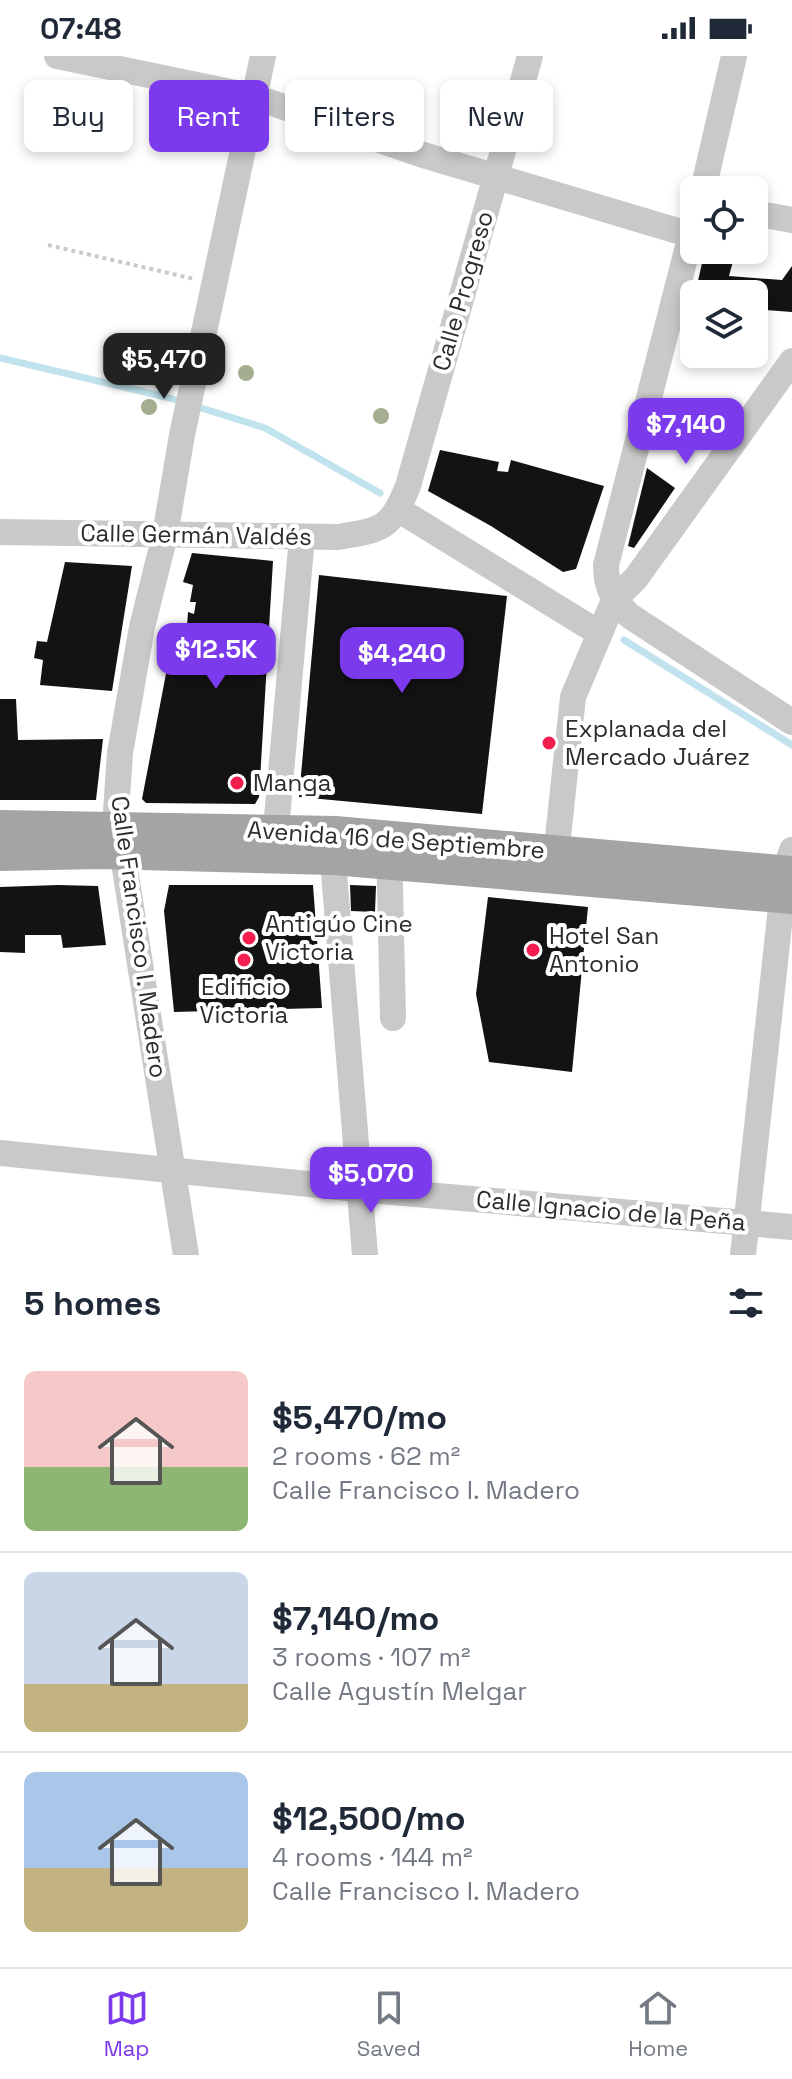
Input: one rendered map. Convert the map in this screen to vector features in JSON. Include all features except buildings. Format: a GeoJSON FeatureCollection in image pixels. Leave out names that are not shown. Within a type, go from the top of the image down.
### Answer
{"type":"FeatureCollection","features":[{"type":"Feature","properties":{"kind":"main road","name":"Avenida 16 de Septiembre"},"geometry":{"type":"LineString","coordinates":[[0,826],[121,840],[334,845],[789,878]]}},
{"type":"Feature","properties":{"kind":"main road","name":"Avenida 16 de Septiembre"},"geometry":{"type":"LineString","coordinates":[[0,855],[121,840],[276,829],[334,845]]}},
{"type":"Feature","properties":{"kind":"street"},"geometry":{"type":"LineString","coordinates":[[57,56],[173,80]]}},
{"type":"Feature","properties":{"kind":"street","name":"Calle Francisco I. Madero"},"geometry":{"type":"LineString","coordinates":[[258,80],[263,56]]}},
{"type":"Feature","properties":{"kind":"street","name":"Calle Progreso"},"geometry":{"type":"LineString","coordinates":[[394,516],[408,486],[530,56]]}},
{"type":"Feature","properties":{"kind":"street"},"geometry":{"type":"LineString","coordinates":[[706,176],[734,56]]}},
{"type":"Feature","properties":{"kind":"street"},"geometry":{"type":"LineString","coordinates":[[269,102],[420,154],[680,226]]}},
{"type":"Feature","properties":{"kind":"street","name":"Calle Francisco I. Madero"},"geometry":{"type":"LineString","coordinates":[[186,1255],[116,805],[120,753],[142,627],[165,535],[182,435],[243,152]]}},
{"type":"Feature","properties":{"kind":"street"},"geometry":{"type":"LineString","coordinates":[[768,216],[792,220]]}},
{"type":"Feature","properties":{"kind":"street"},"geometry":{"type":"LineString","coordinates":[[683,264],[606,565],[606,583],[614,600],[630,616],[792,722]]}},
{"type":"Feature","properties":{"kind":"street"},"geometry":{"type":"LineString","coordinates":[[558,837],[573,697],[614,600],[636,578],[792,361]]}},
{"type":"Feature","properties":{"kind":"street"},"geometry":{"type":"LineString","coordinates":[[394,516],[599,633]]}},
{"type":"Feature","properties":{"kind":"street","name":"Calle Germán Valdés"},"geometry":{"type":"LineString","coordinates":[[0,532],[338,537],[368,532],[394,516]]}},
{"type":"Feature","properties":{"kind":"street"},"geometry":{"type":"LineString","coordinates":[[276,829],[302,537]]}},
{"type":"Feature","properties":{"kind":"street"},"geometry":{"type":"LineString","coordinates":[[334,845],[365,1255]]}},
{"type":"Feature","properties":{"kind":"street"},"geometry":{"type":"LineString","coordinates":[[389,850],[393,1018]]}},
{"type":"Feature","properties":{"kind":"street"},"geometry":{"type":"LineString","coordinates":[[743,1255],[781,1022],[789,878]]}},
{"type":"Feature","properties":{"kind":"street","name":"Calle Ignacio de la Peña"},"geometry":{"type":"LineString","coordinates":[[0,1153],[358,1189],[792,1227]]}},
{"type":"Feature","properties":{"kind":"path"},"geometry":{"type":"LineString","coordinates":[[48,245],[215,285]]}},
{"type":"Feature","properties":{"kind":"waterway"},"geometry":{"type":"LineString","coordinates":[[0,358],[166,397],[265,428],[380,493]]}},
{"type":"Feature","properties":{"kind":"waterway"},"geometry":{"type":"LineString","coordinates":[[624,640],[792,745]]}},
{"type":"Feature","properties":{"kind":"place","name":"Explanada del Mercado Juárez"},"geometry":{"type":"Point","coordinates":[549,743]}},
{"type":"Feature","properties":{"kind":"place","name":"Manga"},"geometry":{"type":"Point","coordinates":[237,783]}},
{"type":"Feature","properties":{"kind":"place","name":"Antigúo Cine Victoria"},"geometry":{"type":"Point","coordinates":[249,938]}},
{"type":"Feature","properties":{"kind":"place","name":"Hotel San Antonio"},"geometry":{"type":"Point","coordinates":[533,950]}},
{"type":"Feature","properties":{"kind":"place","name":"Edificio Victoria"},"geometry":{"type":"Point","coordinates":[244,960]}}]}
